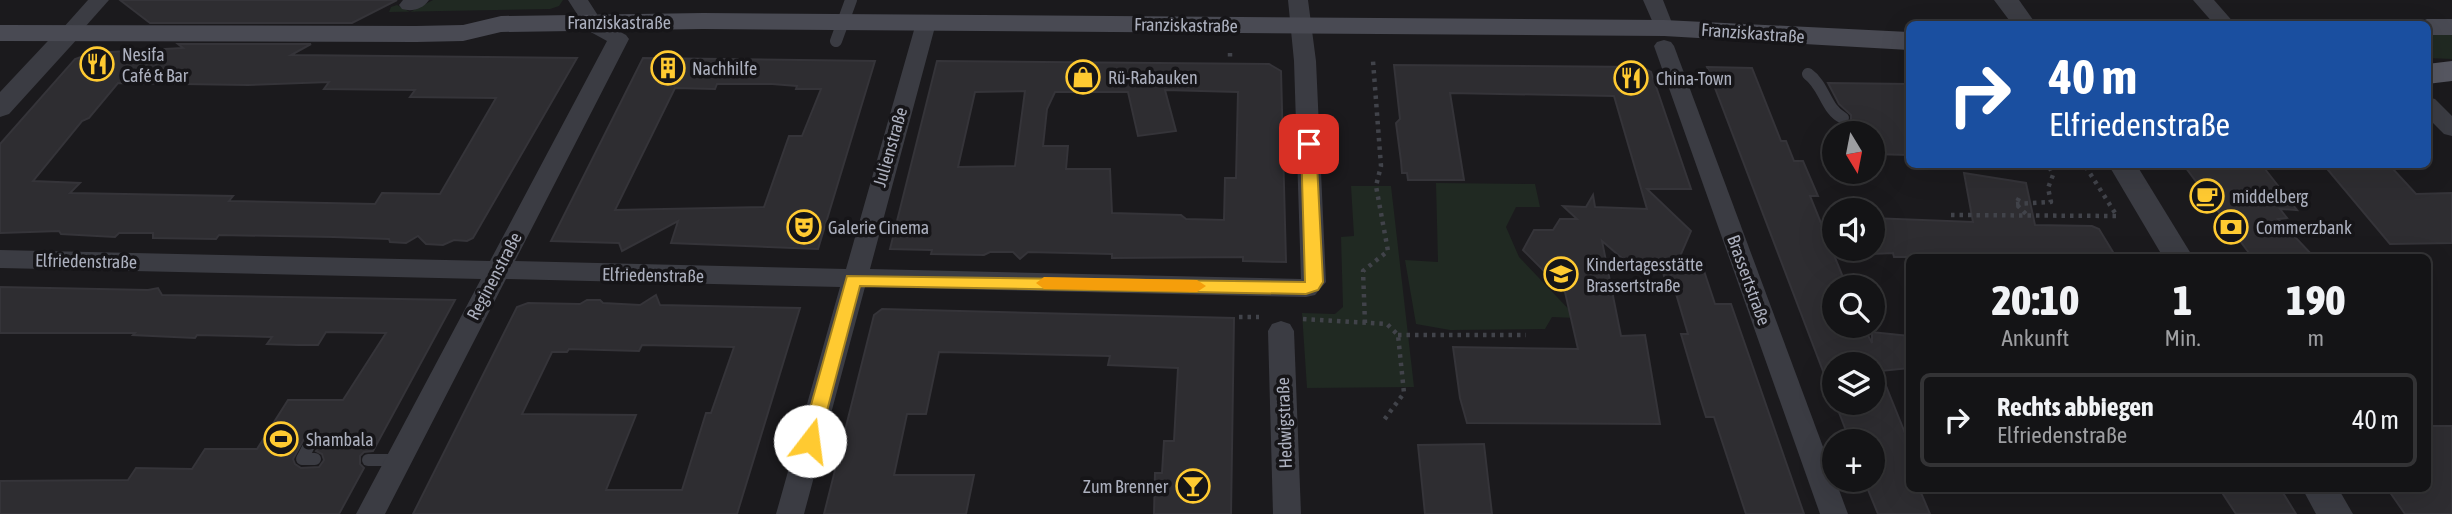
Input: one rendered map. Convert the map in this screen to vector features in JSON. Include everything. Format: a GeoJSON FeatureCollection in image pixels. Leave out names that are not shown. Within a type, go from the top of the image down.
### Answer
{"type":"FeatureCollection","features":[{"type":"Feature","properties":{"kind":"main road"},"geometry":{"type":"LineString","coordinates":[[0,10],[44,15],[63,24],[70,32]]}},
{"type":"Feature","properties":{"kind":"main road","name":"Franziskastraße"},"geometry":{"type":"LineString","coordinates":[[463,33],[582,11],[843,21],[923,33],[1300,23],[1664,37],[1906,41]]}},
{"type":"Feature","properties":{"kind":"main road","name":"Franziskastraße"},"geometry":{"type":"LineString","coordinates":[[0,33],[463,33],[494,39],[620,39],[843,21]]}},
{"type":"Feature","properties":{"kind":"main road"},"geometry":{"type":"LineString","coordinates":[[2431,27],[2452,27]]}},
{"type":"Feature","properties":{"kind":"main road","name":"Franziskastraße"},"geometry":{"type":"LineString","coordinates":[[1664,37],[1906,64]]}},
{"type":"Feature","properties":{"kind":"main road"},"geometry":{"type":"LineString","coordinates":[[2431,75],[2452,71]]}},
{"type":"Feature","properties":{"kind":"main road"},"geometry":{"type":"LineString","coordinates":[[2431,77],[2452,80]]}},
{"type":"Feature","properties":{"kind":"street"},"geometry":{"type":"LineString","coordinates":[[0,108],[99,0]]}},
{"type":"Feature","properties":{"kind":"street","name":"Brassertstraße"},"geometry":{"type":"LineString","coordinates":[[1653,0],[1834,514]]}},
{"type":"Feature","properties":{"kind":"street"},"geometry":{"type":"LineString","coordinates":[[2007,0],[2022,21]]}},
{"type":"Feature","properties":{"kind":"street"},"geometry":{"type":"LineString","coordinates":[[2203,0],[2222,21]]}},
{"type":"Feature","properties":{"kind":"street"},"geometry":{"type":"LineString","coordinates":[[582,11],[620,39]]}},
{"type":"Feature","properties":{"kind":"street","name":"Elfriedenstraße"},"geometry":{"type":"LineString","coordinates":[[0,259],[1306,288],[1314,282],[1300,23]]}},
{"type":"Feature","properties":{"kind":"street","name":"Julienstraße"},"geometry":{"type":"LineString","coordinates":[[790,514],[923,33]]}},
{"type":"Feature","properties":{"kind":"street","name":"Reginenstraße"},"geometry":{"type":"LineString","coordinates":[[370,514],[620,39]]}},
{"type":"Feature","properties":{"kind":"street"},"geometry":{"type":"LineString","coordinates":[[2431,108],[2452,129]]}},
{"type":"Feature","properties":{"kind":"street"},"geometry":{"type":"LineString","coordinates":[[2124,168],[2176,254]]}},
{"type":"Feature","properties":{"kind":"street","name":"Hedwigstraße"},"geometry":{"type":"LineString","coordinates":[[1281,331],[1287,514]]}},
{"type":"Feature","properties":{"kind":"street"},"geometry":{"type":"LineString","coordinates":[[2321,492],[2335,514]]}},
{"type":"Feature","properties":{"kind":"lane"},"geometry":{"type":"LineString","coordinates":[[1808,74],[1818,81],[1833,113],[1843,118]]}},
{"type":"Feature","properties":{"kind":"lane"},"geometry":{"type":"LineString","coordinates":[[313,438],[302,459],[315,459]]}},
{"type":"Feature","properties":{"kind":"lane"},"geometry":{"type":"LineString","coordinates":[[368,460],[397,460]]}},
{"type":"Feature","properties":{"kind":"path"},"geometry":{"type":"LineString","coordinates":[[1373,61],[1381,166],[1376,186],[1388,251],[1363,271],[1365,323],[1387,324],[1398,335],[1404,393],[1384,420]]}},
{"type":"Feature","properties":{"kind":"path"},"geometry":{"type":"LineString","coordinates":[[2016,204],[2051,202],[2048,188],[2053,175],[2050,168]]}},
{"type":"Feature","properties":{"kind":"path"},"geometry":{"type":"LineString","coordinates":[[1951,215],[2117,216],[2086,168]]}},
{"type":"Feature","properties":{"kind":"path"},"geometry":{"type":"LineString","coordinates":[[2016,204],[2019,198]]}},
{"type":"Feature","properties":{"kind":"path"},"geometry":{"type":"LineString","coordinates":[[2016,204],[2027,215]]}},
{"type":"Feature","properties":{"kind":"path"},"geometry":{"type":"LineString","coordinates":[[1398,335],[1526,335]]}},
{"type":"Feature","properties":{"kind":"shaded area"},"geometry":{"type":"Polygon","coordinates":[[[433,0],[563,0],[559,6],[550,9],[411,12],[433,0]]]}},
{"type":"Feature","properties":{"kind":"shaded area"},"geometry":{"type":"Polygon","coordinates":[[[397,5],[409,12],[389,12],[391,7],[397,5]]]}},
{"type":"Feature","properties":{"kind":"shaded area"},"geometry":{"type":"Polygon","coordinates":[[[2431,34],[2452,35],[2452,59],[2431,58],[2431,34]]]}},
{"type":"Feature","properties":{"kind":"shaded area"},"geometry":{"type":"Polygon","coordinates":[[[1436,183],[1535,184],[1540,207],[1516,207],[1506,227],[1519,257],[1577,318],[1552,317],[1545,329],[1450,330],[1416,324],[1405,260],[1438,262],[1436,183]]]}},
{"type":"Feature","properties":{"kind":"shaded area"},"geometry":{"type":"Polygon","coordinates":[[[1351,186],[1391,186],[1414,387],[1307,388],[1302,313],[1335,314],[1343,307],[1341,237],[1354,236],[1351,186]]]}},
{"type":"Feature","properties":{"kind":"building"},"geometry":{"type":"Polygon","coordinates":[[[120,0],[397,0],[352,23],[150,23],[120,0]]]}},
{"type":"Feature","properties":{"kind":"building"},"geometry":{"type":"Polygon","coordinates":[[[178,44],[311,44],[291,55],[577,58],[473,238],[467,241],[454,240],[443,245],[426,244],[418,236],[406,243],[390,242],[389,239],[334,237],[219,235],[216,239],[153,238],[153,233],[119,233],[115,237],[61,234],[59,231],[0,233],[0,144],[75,59],[92,53],[183,48],[178,44]],[[329,82],[248,85],[118,83],[89,118],[82,121],[33,181],[80,183],[70,193],[233,196],[229,201],[375,204],[382,193],[440,194],[496,98],[410,97],[415,90],[324,89],[329,82]]]}},
{"type":"Feature","properties":{"kind":"building"},"geometry":{"type":"Polygon","coordinates":[[[643,58],[875,61],[818,249],[671,243],[678,221],[622,251],[619,243],[551,241],[643,58]],[[717,84],[715,89],[675,88],[615,210],[764,207],[789,136],[802,136],[821,89],[796,89],[797,86],[717,84]]]}},
{"type":"Feature","properties":{"kind":"building"},"geometry":{"type":"Polygon","coordinates":[[[937,61],[1269,64],[1281,71],[1286,262],[1243,261],[1243,257],[1112,258],[1112,254],[1028,252],[1020,259],[1013,252],[990,252],[984,255],[931,254],[932,250],[890,249],[937,61]],[[1165,90],[1176,131],[1138,136],[1128,92],[1055,92],[1047,109],[1043,146],[1068,146],[1066,169],[1110,169],[1112,213],[1181,215],[1186,219],[1224,220],[1225,178],[1236,178],[1238,92],[1165,90]],[[1025,91],[975,92],[958,167],[1015,166],[1025,91]]]}},
{"type":"Feature","properties":{"kind":"building"},"geometry":{"type":"Polygon","coordinates":[[[1394,65],[1642,67],[1651,72],[1691,189],[1647,189],[1691,231],[1675,268],[1703,268],[1715,304],[1731,304],[1804,514],[1746,514],[1714,417],[1706,417],[1681,334],[1688,334],[1671,277],[1667,286],[1659,259],[1630,265],[1602,241],[1621,336],[1645,335],[1660,424],[1467,423],[1460,398],[1453,347],[1578,349],[1565,292],[1523,250],[1534,230],[1553,230],[1560,219],[1577,219],[1563,206],[1586,207],[1593,195],[1595,207],[1647,209],[1614,96],[1450,93],[1464,180],[1408,180],[1407,173],[1402,173],[1396,123],[1400,119],[1394,65]]]}},
{"type":"Feature","properties":{"kind":"building"},"geometry":{"type":"Polygon","coordinates":[[[1707,67],[1752,68],[1781,141],[1786,141],[1794,161],[1803,161],[1818,196],[1810,196],[1822,226],[1822,261],[1836,261],[1842,275],[1822,275],[1822,338],[1869,338],[1872,343],[1872,338],[1885,338],[1885,333],[1906,336],[1906,368],[1885,370],[1885,352],[1822,352],[1822,369],[1707,67]]]}},
{"type":"Feature","properties":{"kind":"building"},"geometry":{"type":"Polygon","coordinates":[[[1828,83],[1906,84],[1906,155],[1885,154],[1885,121],[1851,121],[1851,115],[1839,104],[1828,83]]]}},
{"type":"Feature","properties":{"kind":"building"},"geometry":{"type":"Polygon","coordinates":[[[2186,168],[2264,168],[2297,210],[2280,209],[2287,218],[2278,219],[2311,254],[2250,254],[2186,168]]]}},
{"type":"Feature","properties":{"kind":"building"},"geometry":{"type":"Polygon","coordinates":[[[2326,168],[2393,169],[2416,194],[2452,193],[2452,243],[2390,244],[2326,168]]]}},
{"type":"Feature","properties":{"kind":"building"},"geometry":{"type":"Polygon","coordinates":[[[1964,173],[2026,183],[2035,225],[2092,226],[2099,229],[2114,254],[1906,254],[1906,257],[1894,257],[1893,253],[1885,253],[1885,219],[1973,222],[1964,173]]]}},
{"type":"Feature","properties":{"kind":"building"},"geometry":{"type":"Polygon","coordinates":[[[0,287],[158,288],[162,295],[455,300],[373,451],[364,452],[360,456],[360,464],[364,468],[339,514],[0,514],[0,481],[128,480],[136,468],[192,469],[205,449],[257,449],[288,400],[343,400],[386,333],[326,332],[318,345],[298,345],[267,344],[272,337],[197,335],[195,338],[133,335],[135,333],[0,333],[0,287]],[[309,430],[293,459],[301,468],[319,467],[324,460],[322,454],[316,451],[321,434],[316,430],[309,430]]]}},
{"type":"Feature","properties":{"kind":"building"},"geometry":{"type":"Polygon","coordinates":[[[656,295],[660,305],[800,308],[737,514],[413,514],[517,307],[528,303],[580,304],[587,300],[640,305],[656,295]],[[642,345],[639,351],[569,349],[567,352],[552,352],[522,414],[636,415],[606,490],[682,490],[706,413],[711,413],[734,347],[642,345]]]}},
{"type":"Feature","properties":{"kind":"building"},"geometry":{"type":"Polygon","coordinates":[[[882,309],[1234,318],[1231,514],[1154,514],[1155,473],[1162,473],[1164,441],[1174,441],[1178,368],[1108,365],[1110,356],[939,352],[926,414],[907,414],[894,475],[974,475],[966,514],[824,514],[874,315],[882,309]]]}},
{"type":"Feature","properties":{"kind":"building"},"geometry":{"type":"Polygon","coordinates":[[[1885,383],[1906,436],[1906,492],[1921,492],[1930,514],[1878,514],[1869,492],[1885,492],[1885,429],[1845,429],[1840,415],[1885,415],[1885,383]]]}},
{"type":"Feature","properties":{"kind":"building"},"geometry":{"type":"Polygon","coordinates":[[[2431,426],[2452,426],[2452,514],[2405,514],[2390,492],[2431,492],[2431,426]]]}},
{"type":"Feature","properties":{"kind":"building"},"geometry":{"type":"Polygon","coordinates":[[[1484,444],[1492,514],[1425,514],[1418,445],[1484,444]]]}},
{"type":"Feature","properties":{"kind":"building"},"geometry":{"type":"Polygon","coordinates":[[[2222,492],[2282,492],[2296,514],[2236,514],[2222,492]]]}},
{"type":"Feature","properties":{"kind":"slow traffic"},"geometry":{"type":"LineString","coordinates":[[1044,283],[1197,286]]}},
{"type":"Feature","properties":{"kind":"place","name":"Nesifa Café & Bar"},"geometry":{"type":"Point","coordinates":[97,64]}},
{"type":"Feature","properties":{"kind":"place","name":"Nachhilfe"},"geometry":{"type":"Point","coordinates":[668,68]}},
{"type":"Feature","properties":{"kind":"place","name":"Rü-Rabauken"},"geometry":{"type":"Point","coordinates":[1083,77]}},
{"type":"Feature","properties":{"kind":"place","name":"China-Town"},"geometry":{"type":"Point","coordinates":[1631,78]}},
{"type":"Feature","properties":{"kind":"place","name":"middelberg"},"geometry":{"type":"Point","coordinates":[2207,196]}},
{"type":"Feature","properties":{"kind":"place","name":"Galerie Cinema"},"geometry":{"type":"Point","coordinates":[804,227]}},
{"type":"Feature","properties":{"kind":"place","name":"Commerzbank"},"geometry":{"type":"Point","coordinates":[2231,227]}},
{"type":"Feature","properties":{"kind":"place","name":"Kindertagesstätte Brassertstraße"},"geometry":{"type":"Point","coordinates":[1561,274]}},
{"type":"Feature","properties":{"kind":"place","name":"Shambala"},"geometry":{"type":"Point","coordinates":[281,439]}},
{"type":"Feature","properties":{"kind":"place","name":"Zum Brenner"},"geometry":{"type":"Point","coordinates":[1193,486]}},
{"type":"Feature","properties":{"kind":"route"},"geometry":{"type":"LineString","coordinates":[[810,441],[853,280],[1312,286],[1309,144]]}}]}
